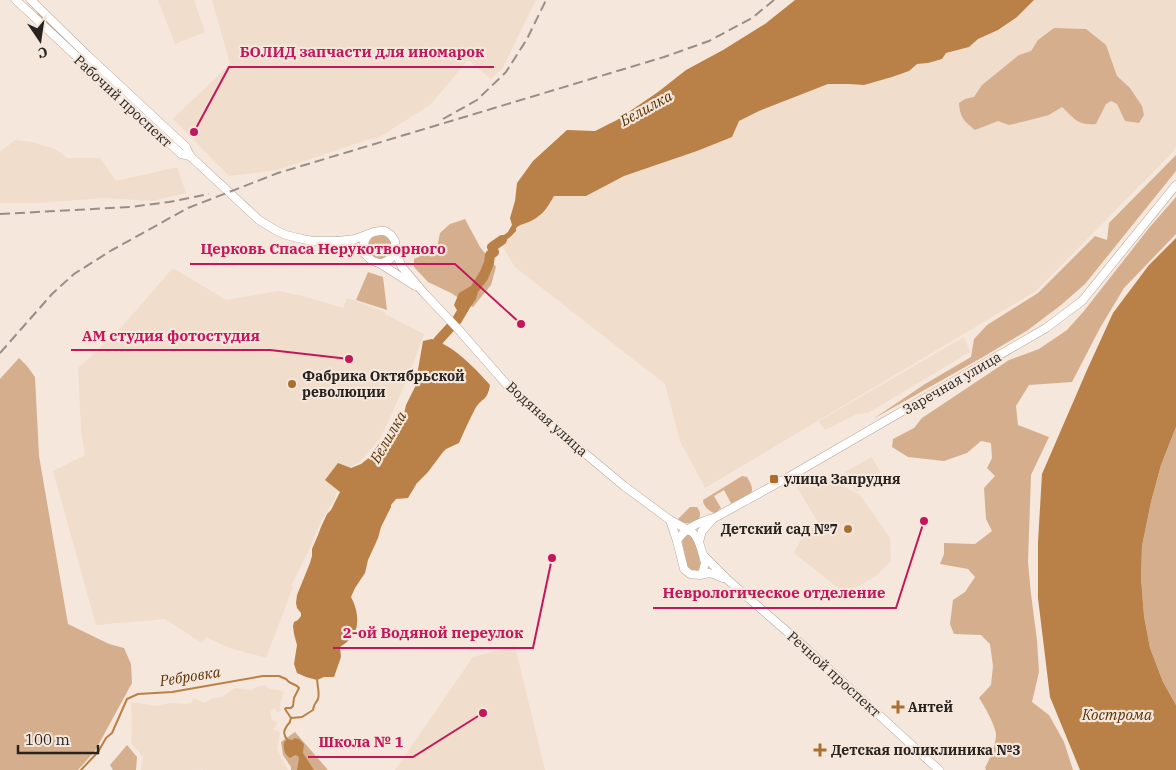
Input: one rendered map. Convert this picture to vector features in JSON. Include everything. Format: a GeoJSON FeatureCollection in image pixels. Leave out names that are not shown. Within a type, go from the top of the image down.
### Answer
{"type":"FeatureCollection","features":[{"type":"Feature","properties":{"kind":"street","name":"Рабочий проспект"},"geometry":{"type":"LineString","coordinates":[[16,0],[180,154],[190,156]]}},
{"type":"Feature","properties":{"kind":"street","name":"Рабочий проспект"},"geometry":{"type":"LineString","coordinates":[[31,0],[186,147],[190,156],[259,220],[286,235],[312,241],[338,241],[358,248],[365,254]]}},
{"type":"Feature","properties":{"kind":"street","name":"Заречная улица"},"geometry":{"type":"LineString","coordinates":[[687,530],[776,485],[1053,322],[1082,301],[1176,185]]}},
{"type":"Feature","properties":{"kind":"street"},"geometry":{"type":"LineString","coordinates":[[338,241],[355,239],[380,230],[388,233],[395,241],[395,251],[402,266],[423,292]]}},
{"type":"Feature","properties":{"kind":"street"},"geometry":{"type":"LineString","coordinates":[[369,234],[363,248],[370,260],[379,263],[423,292]]}},
{"type":"Feature","properties":{"kind":"street"},"geometry":{"type":"LineString","coordinates":[[379,263],[391,258],[395,251]]}},
{"type":"Feature","properties":{"kind":"street","name":"Водяная улица"},"geometry":{"type":"LineString","coordinates":[[423,292],[507,385],[550,425],[624,486],[670,520],[695,535],[699,542]]}},
{"type":"Feature","properties":{"kind":"street"},"geometry":{"type":"LineString","coordinates":[[702,574],[704,563],[699,542],[702,531],[716,517]]}},
{"type":"Feature","properties":{"kind":"street"},"geometry":{"type":"LineString","coordinates":[[670,520],[678,541],[684,568],[690,574],[716,575],[728,580]]}},
{"type":"Feature","properties":{"kind":"street"},"geometry":{"type":"LineString","coordinates":[[678,541],[683,532],[687,530]]}},
{"type":"Feature","properties":{"kind":"street","name":"Речной проспект"},"geometry":{"type":"LineString","coordinates":[[703,555],[728,580],[939,770]]}},
{"type":"Feature","properties":{"kind":"shaded area"},"geometry":{"type":"Polygon","coordinates":[[[158,0],[194,0],[205,32],[175,44],[158,0]]]}},
{"type":"Feature","properties":{"kind":"shaded area"},"geometry":{"type":"Polygon","coordinates":[[[212,0],[536,0],[502,69],[491,79],[468,60],[430,105],[378,138],[277,170],[229,176],[173,119],[230,64],[212,0]]]}},
{"type":"Feature","properties":{"kind":"shaded area"},"geometry":{"type":"Polygon","coordinates":[[[1034,0],[1176,0],[1175,150],[1036,291],[705,488],[680,441],[665,384],[515,267],[501,244],[517,226],[531,221],[545,212],[554,196],[586,196],[624,176],[732,137],[738,121],[828,84],[864,85],[909,71],[917,64],[928,63],[946,53],[969,47],[978,39],[998,30],[1017,17],[1034,0]]]}},
{"type":"Feature","properties":{"kind":"shaded area"},"geometry":{"type":"Polygon","coordinates":[[[39,12],[148,116],[146,118],[36,15],[39,12]]]}},
{"type":"Feature","properties":{"kind":"shaded area"},"geometry":{"type":"Polygon","coordinates":[[[1054,28],[1086,29],[1106,45],[1117,76],[1130,88],[1142,106],[1144,115],[1139,123],[1125,121],[1117,104],[1111,101],[1106,104],[1096,124],[1081,123],[1062,107],[1049,115],[1009,125],[998,121],[975,130],[963,119],[959,103],[974,97],[982,85],[1019,55],[1031,51],[1038,40],[1054,28]]]}},
{"type":"Feature","properties":{"kind":"shaded area"},"geometry":{"type":"Polygon","coordinates":[[[15,140],[32,142],[55,149],[67,158],[100,158],[116,181],[177,167],[186,193],[152,201],[104,198],[37,203],[0,203],[0,152],[15,140]]]}},
{"type":"Feature","properties":{"kind":"shaded area"},"geometry":{"type":"Polygon","coordinates":[[[1176,155],[1176,171],[1085,284],[1061,305],[1028,330],[873,419],[925,384],[971,357],[974,339],[987,325],[1038,293],[1095,236],[1107,240],[1109,223],[1176,155]]]}},
{"type":"Feature","properties":{"kind":"shaded area"},"geometry":{"type":"Polygon","coordinates":[[[1176,197],[1176,234],[1124,288],[1100,328],[1072,382],[1029,385],[1016,406],[1018,425],[1049,437],[1031,475],[1028,562],[1039,672],[1032,702],[1049,715],[1064,742],[1073,770],[986,770],[985,768],[994,747],[996,734],[992,720],[979,698],[991,685],[993,666],[990,644],[981,635],[954,634],[950,624],[953,600],[965,592],[975,577],[968,569],[940,564],[944,554],[944,543],[975,544],[992,531],[986,519],[984,488],[995,476],[987,468],[992,458],[991,443],[981,441],[967,453],[944,461],[908,457],[892,447],[893,439],[914,428],[922,418],[1009,360],[1039,349],[1067,330],[1176,197]]]}},
{"type":"Feature","properties":{"kind":"shaded area"},"geometry":{"type":"Polygon","coordinates":[[[465,219],[480,247],[496,267],[491,285],[473,307],[451,293],[428,282],[414,267],[414,259],[437,248],[440,233],[450,224],[465,219]]]}},
{"type":"Feature","properties":{"kind":"shaded area"},"geometry":{"type":"Polygon","coordinates":[[[380,235],[385,236],[391,242],[391,252],[385,258],[380,259],[375,258],[369,252],[368,247],[369,242],[375,236],[380,235]]]}},
{"type":"Feature","properties":{"kind":"shaded area"},"geometry":{"type":"Polygon","coordinates":[[[173,268],[226,300],[278,291],[343,308],[347,298],[385,312],[385,314],[424,334],[407,380],[381,437],[360,462],[350,467],[338,488],[334,501],[321,521],[291,586],[293,587],[266,658],[227,647],[206,637],[202,643],[165,619],[96,625],[53,471],[85,455],[81,430],[78,368],[117,332],[173,268]]]}},
{"type":"Feature","properties":{"kind":"shaded area"},"geometry":{"type":"Polygon","coordinates":[[[368,272],[383,277],[387,310],[356,300],[368,272]]]}},
{"type":"Feature","properties":{"kind":"shaded area"},"geometry":{"type":"Polygon","coordinates":[[[964,337],[970,352],[868,413],[857,414],[825,430],[822,426],[819,421],[964,337]]]}},
{"type":"Feature","properties":{"kind":"shaded area"},"geometry":{"type":"Polygon","coordinates":[[[19,358],[35,377],[39,456],[68,624],[109,644],[124,648],[131,664],[132,683],[95,751],[78,770],[0,770],[0,379],[19,358]]]}},
{"type":"Feature","properties":{"kind":"shaded area"},"geometry":{"type":"Polygon","coordinates":[[[1176,427],[1176,705],[1163,682],[1150,648],[1144,616],[1141,578],[1142,546],[1151,502],[1161,465],[1176,427]]]}},
{"type":"Feature","properties":{"kind":"shaded area"},"geometry":{"type":"Polygon","coordinates":[[[872,457],[883,477],[856,492],[845,472],[872,457]]]}},
{"type":"Feature","properties":{"kind":"shaded area","name":"Детский сад №7"},"geometry":{"type":"Polygon","coordinates":[[[819,473],[860,495],[890,538],[891,561],[877,575],[846,594],[794,553],[804,534],[819,524],[797,487],[819,473]]]}},
{"type":"Feature","properties":{"kind":"shaded area"},"geometry":{"type":"Polygon","coordinates":[[[742,476],[747,477],[750,483],[752,492],[750,495],[732,505],[724,490],[714,496],[721,508],[714,513],[707,508],[703,500],[742,476]]]}},
{"type":"Feature","properties":{"kind":"shaded area"},"geometry":{"type":"Polygon","coordinates":[[[690,507],[697,507],[700,513],[699,519],[688,523],[678,519],[690,507]]]}},
{"type":"Feature","properties":{"kind":"shaded area"},"geometry":{"type":"Polygon","coordinates":[[[686,535],[691,535],[695,538],[701,566],[697,572],[688,569],[682,541],[682,538],[686,535]]]}},
{"type":"Feature","properties":{"kind":"shaded area"},"geometry":{"type":"Polygon","coordinates":[[[515,646],[545,770],[395,770],[473,657],[515,646]]]}},
{"type":"Feature","properties":{"kind":"shaded area"},"geometry":{"type":"Polygon","coordinates":[[[265,685],[270,689],[284,692],[280,704],[281,711],[277,712],[274,708],[270,712],[272,720],[278,723],[273,729],[280,732],[277,749],[288,770],[141,770],[143,757],[131,743],[131,702],[157,706],[174,703],[192,703],[193,698],[205,703],[211,699],[222,697],[235,688],[251,690],[265,685]]]}},
{"type":"Feature","properties":{"kind":"shaded area"},"geometry":{"type":"Polygon","coordinates":[[[295,732],[328,770],[291,770],[283,755],[281,742],[295,732]]]}},
{"type":"Feature","properties":{"kind":"shaded area"},"geometry":{"type":"Polygon","coordinates":[[[127,745],[137,757],[136,770],[113,770],[110,765],[127,745]]]}},
{"type":"Feature","properties":{"kind":"water"},"geometry":{"type":"Polygon","coordinates":[[[795,0],[1034,0],[1017,17],[998,30],[978,39],[969,47],[946,53],[942,59],[917,64],[909,71],[864,85],[828,84],[759,111],[739,121],[732,137],[624,176],[586,196],[554,196],[539,216],[516,228],[516,231],[508,239],[492,247],[493,243],[508,232],[512,225],[510,218],[515,201],[517,183],[533,161],[567,130],[595,131],[617,120],[686,70],[765,24],[795,0]]]}},
{"type":"Feature","properties":{"kind":"water","name":"Кострома"},"geometry":{"type":"Polygon","coordinates":[[[1176,238],[1176,427],[1161,465],[1151,502],[1142,546],[1141,578],[1144,616],[1150,648],[1163,682],[1176,705],[1176,770],[1080,770],[1050,697],[1038,598],[1038,542],[1042,474],[1113,313],[1149,265],[1176,238]]]}},
{"type":"Feature","properties":{"kind":"water"},"geometry":{"type":"Polygon","coordinates":[[[489,263],[488,279],[465,315],[459,321],[457,320],[458,312],[454,305],[459,293],[471,286],[481,270],[489,263]]]}},
{"type":"Feature","properties":{"kind":"water"},"geometry":{"type":"Polygon","coordinates":[[[432,339],[449,347],[477,371],[490,385],[486,397],[475,409],[459,443],[443,452],[417,483],[408,498],[396,499],[391,505],[368,560],[365,573],[351,597],[357,613],[356,630],[349,640],[340,647],[341,657],[334,677],[324,677],[317,680],[306,677],[297,673],[294,664],[297,645],[293,626],[294,622],[301,616],[296,603],[297,595],[310,563],[312,549],[327,514],[340,492],[325,480],[338,463],[351,468],[361,464],[370,457],[380,442],[392,435],[404,414],[406,405],[415,387],[423,341],[432,339]]]}},
{"type":"Feature","properties":{"kind":"water"},"geometry":{"type":"Polygon","coordinates":[[[295,738],[304,744],[303,753],[314,770],[297,770],[298,756],[295,755],[290,758],[285,753],[284,742],[295,738]]]}},
{"type":"Feature","properties":{"kind":"waterway","name":"Белилка"},"geometry":{"type":"LineString","coordinates":[[484,275],[490,255],[494,252],[492,247],[502,240]]}},
{"type":"Feature","properties":{"kind":"waterway","name":"Белилка"},"geometry":{"type":"LineString","coordinates":[[436,355],[438,341],[457,320],[464,308]]}},
{"type":"Feature","properties":{"kind":"waterway","name":"Ребровка"},"geometry":{"type":"LineString","coordinates":[[81,770],[112,733],[127,699],[138,694],[172,692],[263,676],[279,676],[299,688],[294,698],[293,706],[285,709],[291,718]]}},
{"type":"Feature","properties":{"kind":"waterway","name":"Белилка"},"geometry":{"type":"LineString","coordinates":[[289,742],[284,732],[291,718],[302,717],[313,710],[318,699],[317,678]]}},
{"type":"Feature","properties":{"kind":"railway"},"geometry":{"type":"LineString","coordinates":[[443,119],[477,100],[506,72],[527,39],[546,0]]}},
{"type":"Feature","properties":{"kind":"railway"},"geometry":{"type":"LineString","coordinates":[[0,353],[52,294],[74,274],[112,250],[188,208],[278,173],[664,57],[709,41],[752,18],[774,0]]}},
{"type":"Feature","properties":{"kind":"railway"},"geometry":{"type":"LineString","coordinates":[[0,214],[130,207],[209,194]]}},
{"type":"Feature","properties":{"kind":"place","name":"БОЛИД запчасти для иномарок"},"geometry":{"type":"Point","coordinates":[194,132]}},
{"type":"Feature","properties":{"kind":"place","name":"Церковь Спаса Нерукотворного"},"geometry":{"type":"Point","coordinates":[521,324]}},
{"type":"Feature","properties":{"kind":"place","name":"АМ студия фотостудия"},"geometry":{"type":"Point","coordinates":[349,359]}},
{"type":"Feature","properties":{"kind":"place","name":"Фабрика Октябрьской революции"},"geometry":{"type":"Point","coordinates":[292,384]}},
{"type":"Feature","properties":{"kind":"place","name":"улица Запрудня"},"geometry":{"type":"Point","coordinates":[774,479]}},
{"type":"Feature","properties":{"kind":"place","name":"Неврологическое отделение"},"geometry":{"type":"Point","coordinates":[924,521]}},
{"type":"Feature","properties":{"kind":"place","name":"Детский сад №7"},"geometry":{"type":"Point","coordinates":[848,529]}},
{"type":"Feature","properties":{"kind":"place","name":"2-ой Водяной переулок"},"geometry":{"type":"Point","coordinates":[552,558]}},
{"type":"Feature","properties":{"kind":"place","name":"Антей"},"geometry":{"type":"Point","coordinates":[898,707]}},
{"type":"Feature","properties":{"kind":"place","name":"Школа № 1"},"geometry":{"type":"Point","coordinates":[483,713]}},
{"type":"Feature","properties":{"kind":"place","name":"Детская поликлиника №3"},"geometry":{"type":"Point","coordinates":[820,750]}}]}
